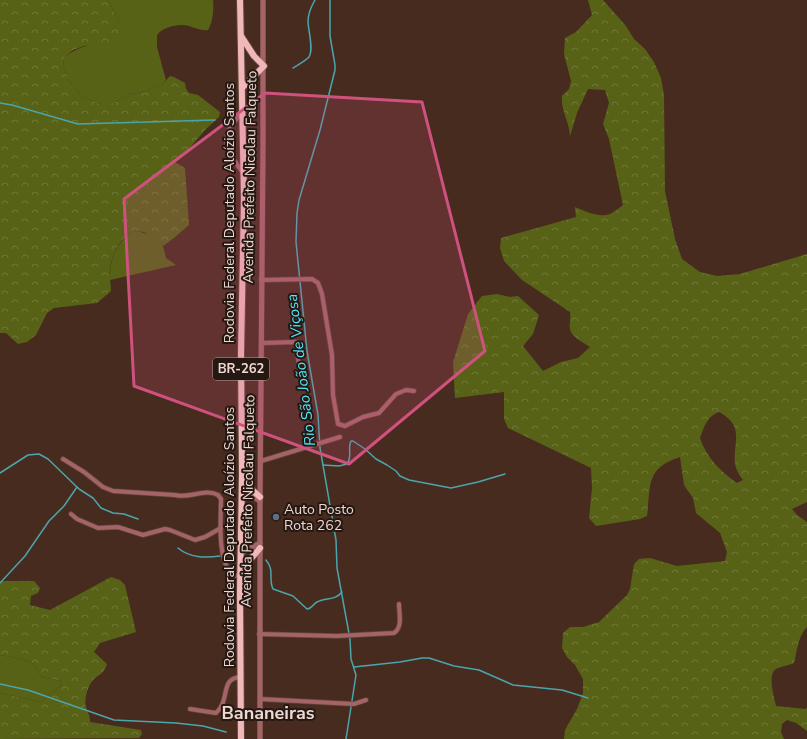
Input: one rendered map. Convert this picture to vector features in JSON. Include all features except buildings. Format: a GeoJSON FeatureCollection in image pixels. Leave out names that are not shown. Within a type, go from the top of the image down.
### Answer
{"type":"FeatureCollection","features":[{"type":"Feature","properties":{"kind":"highway","name":"Rodovia Federal Deputado Aloízio Santos"},"geometry":{"type":"LineString","coordinates":[[240,0],[244,174],[241,354],[242,490],[240,575],[240,739]]}},
{"type":"Feature","properties":{"kind":"highway"},"geometry":{"type":"LineString","coordinates":[[241,36],[254,56],[264,66],[242,88]]}},
{"type":"Feature","properties":{"kind":"highway"},"geometry":{"type":"LineString","coordinates":[[242,455],[247,485],[260,499]]}},
{"type":"Feature","properties":{"kind":"highway"},"geometry":{"type":"LineString","coordinates":[[240,592],[245,569],[260,545]]}},
{"type":"Feature","properties":{"kind":"street","name":"Avenida Prefeito Nicolau Falqueto"},"geometry":{"type":"LineString","coordinates":[[260,739],[259,634],[264,66],[263,0]]}},
{"type":"Feature","properties":{"kind":"street"},"geometry":{"type":"LineString","coordinates":[[242,113],[228,131],[226,142],[232,158],[244,174]]}},
{"type":"Feature","properties":{"kind":"street"},"geometry":{"type":"LineString","coordinates":[[261,280],[312,279],[316,281],[320,288],[332,355],[333,394],[338,424],[345,426],[363,417],[380,413],[396,394],[406,390],[414,391]]}},
{"type":"Feature","properties":{"kind":"street"},"geometry":{"type":"LineString","coordinates":[[262,343],[296,342],[300,372]]}},
{"type":"Feature","properties":{"kind":"street"},"geometry":{"type":"LineString","coordinates":[[261,461],[340,437]]}},
{"type":"Feature","properties":{"kind":"street"},"geometry":{"type":"LineString","coordinates":[[63,460],[84,472],[103,487],[113,491],[175,495],[181,497],[192,494],[216,493],[221,499],[221,543],[228,571],[233,576],[240,575]]}},
{"type":"Feature","properties":{"kind":"street"},"geometry":{"type":"LineString","coordinates":[[242,490],[260,499]]}},
{"type":"Feature","properties":{"kind":"street"},"geometry":{"type":"LineString","coordinates":[[71,514],[77,519],[98,528],[118,527],[143,535],[165,529],[195,540],[205,537],[221,528]]}},
{"type":"Feature","properties":{"kind":"street"},"geometry":{"type":"LineString","coordinates":[[241,553],[260,545]]}},
{"type":"Feature","properties":{"kind":"street"},"geometry":{"type":"LineString","coordinates":[[259,634],[346,636],[394,633],[398,631],[400,626],[399,604]]}},
{"type":"Feature","properties":{"kind":"street"},"geometry":{"type":"LineString","coordinates":[[190,709],[216,713],[220,710],[224,702],[229,681],[234,677],[241,676]]}},
{"type":"Feature","properties":{"kind":"street"},"geometry":{"type":"LineString","coordinates":[[260,699],[348,704],[354,704],[366,700]]}},
{"type":"Feature","properties":{"kind":"highlighted area"},"geometry":{"type":"Polygon","coordinates":[[[265,93],[422,102],[485,351],[349,464],[134,386],[124,199],[265,93]]]}},
{"type":"Feature","properties":{"kind":"green space"},"geometry":{"type":"Polygon","coordinates":[[[0,0],[108,0],[122,26],[123,36],[113,43],[84,46],[73,50],[64,58],[63,66],[70,83],[82,96],[100,104],[111,104],[128,95],[161,86],[170,76],[185,83],[186,89],[189,93],[198,95],[220,112],[219,117],[206,129],[188,150],[173,161],[185,168],[189,225],[163,246],[144,232],[132,231],[120,243],[111,263],[111,291],[97,303],[54,308],[47,313],[36,335],[27,342],[18,344],[6,333],[0,333],[0,0]]]}},
{"type":"Feature","properties":{"kind":"green space"},"geometry":{"type":"Polygon","coordinates":[[[108,0],[213,0],[213,15],[208,30],[201,30],[185,25],[176,25],[163,30],[157,35],[157,47],[166,80],[161,86],[128,95],[111,104],[100,104],[82,96],[70,83],[63,66],[64,58],[75,50],[93,44],[113,43],[122,26],[108,0]]]}},
{"type":"Feature","properties":{"kind":"green space"},"geometry":{"type":"Polygon","coordinates":[[[588,0],[603,0],[626,26],[634,39],[645,49],[654,62],[661,78],[664,95],[665,191],[675,239],[682,259],[700,272],[717,276],[740,274],[807,254],[807,502],[792,509],[797,515],[807,522],[807,627],[800,639],[794,663],[776,669],[773,672],[772,681],[776,706],[806,709],[807,707],[807,731],[796,723],[787,720],[782,724],[781,732],[784,739],[564,739],[565,730],[577,709],[583,693],[583,679],[575,665],[567,657],[562,648],[563,633],[570,627],[583,627],[599,622],[627,595],[630,589],[634,564],[639,559],[650,558],[677,566],[725,561],[727,552],[720,533],[696,513],[693,498],[684,485],[680,457],[669,461],[655,473],[650,487],[647,516],[640,519],[596,526],[589,518],[592,488],[591,468],[508,428],[504,419],[504,392],[455,398],[453,362],[468,314],[482,296],[497,294],[510,297],[518,296],[539,315],[533,334],[523,346],[543,371],[561,362],[578,358],[590,347],[575,337],[571,332],[570,312],[522,280],[504,261],[500,248],[501,238],[576,217],[575,207],[592,214],[606,215],[612,213],[623,205],[609,139],[603,124],[609,103],[605,90],[588,89],[577,113],[570,136],[562,102],[562,96],[569,89],[571,81],[564,54],[565,38],[576,32],[592,15],[588,0]],[[719,412],[712,416],[706,422],[700,438],[710,458],[725,474],[737,483],[743,480],[736,468],[736,431],[728,418],[719,412]]]}},
{"type":"Feature","properties":{"kind":"green space"},"geometry":{"type":"Polygon","coordinates":[[[132,231],[144,233],[156,239],[163,246],[166,258],[176,265],[110,280],[112,259],[122,241],[132,231]]]}},
{"type":"Feature","properties":{"kind":"green space"},"geometry":{"type":"Polygon","coordinates":[[[111,577],[120,580],[125,585],[136,632],[100,643],[94,652],[107,664],[101,674],[93,680],[90,685],[87,691],[85,704],[90,722],[141,730],[142,734],[139,738],[0,739],[0,693],[41,702],[60,687],[61,681],[42,677],[32,663],[22,659],[0,655],[0,583],[3,581],[34,581],[40,588],[38,593],[31,596],[30,605],[50,610],[111,577]]]}},
{"type":"Feature","properties":{"kind":"green space"},"geometry":{"type":"Polygon","coordinates":[[[0,655],[22,659],[32,663],[42,677],[61,681],[60,687],[41,702],[0,693],[0,655]]]}},
{"type":"Feature","properties":{"kind":"waterway"},"geometry":{"type":"LineString","coordinates":[[293,68],[309,57],[310,54],[311,44],[308,18],[315,0]]}},
{"type":"Feature","properties":{"kind":"waterway","name":"Rio São João de Viçosa"},"geometry":{"type":"LineString","coordinates":[[330,0],[330,36],[335,70],[320,130],[299,200],[296,242],[307,351],[318,415],[320,448],[336,540],[337,568],[350,639],[351,659],[356,675],[346,739]]}},
{"type":"Feature","properties":{"kind":"waterway"},"geometry":{"type":"LineString","coordinates":[[0,103],[78,124],[215,120]]}},
{"type":"Feature","properties":{"kind":"waterway"},"geometry":{"type":"LineString","coordinates":[[323,465],[339,466],[347,464],[350,458],[350,444],[351,441],[353,441],[376,459],[396,471],[400,476],[409,480],[451,488],[505,474]]}},
{"type":"Feature","properties":{"kind":"waterway"},"geometry":{"type":"LineString","coordinates":[[0,473],[28,455],[39,454],[48,459],[79,489],[93,498],[101,508],[113,513],[124,514],[138,519]]}},
{"type":"Feature","properties":{"kind":"waterway"},"geometry":{"type":"LineString","coordinates":[[0,583],[25,556],[49,521],[64,506],[77,487]]}},
{"type":"Feature","properties":{"kind":"waterway"},"geometry":{"type":"LineString","coordinates":[[178,548],[188,554],[198,556],[220,556]]}},
{"type":"Feature","properties":{"kind":"waterway"},"geometry":{"type":"LineString","coordinates":[[266,560],[271,571],[273,589],[293,596],[307,609],[317,602],[336,597],[342,592]]}},
{"type":"Feature","properties":{"kind":"waterway"},"geometry":{"type":"LineString","coordinates":[[354,667],[429,658],[454,666],[479,670],[513,685],[562,690],[588,698]]}},
{"type":"Feature","properties":{"kind":"waterway"},"geometry":{"type":"LineString","coordinates":[[0,684],[28,690],[114,720],[176,723],[203,726],[226,732]]}},
{"type":"Feature","properties":{"kind":"place","name":"Auto Posto Rota 262"},"geometry":{"type":"Point","coordinates":[276,517]}},
{"type":"Feature","properties":{"kind":"district","name":"Bananeiras"},"geometry":{"type":"Point","coordinates":[268,713]}}]}
